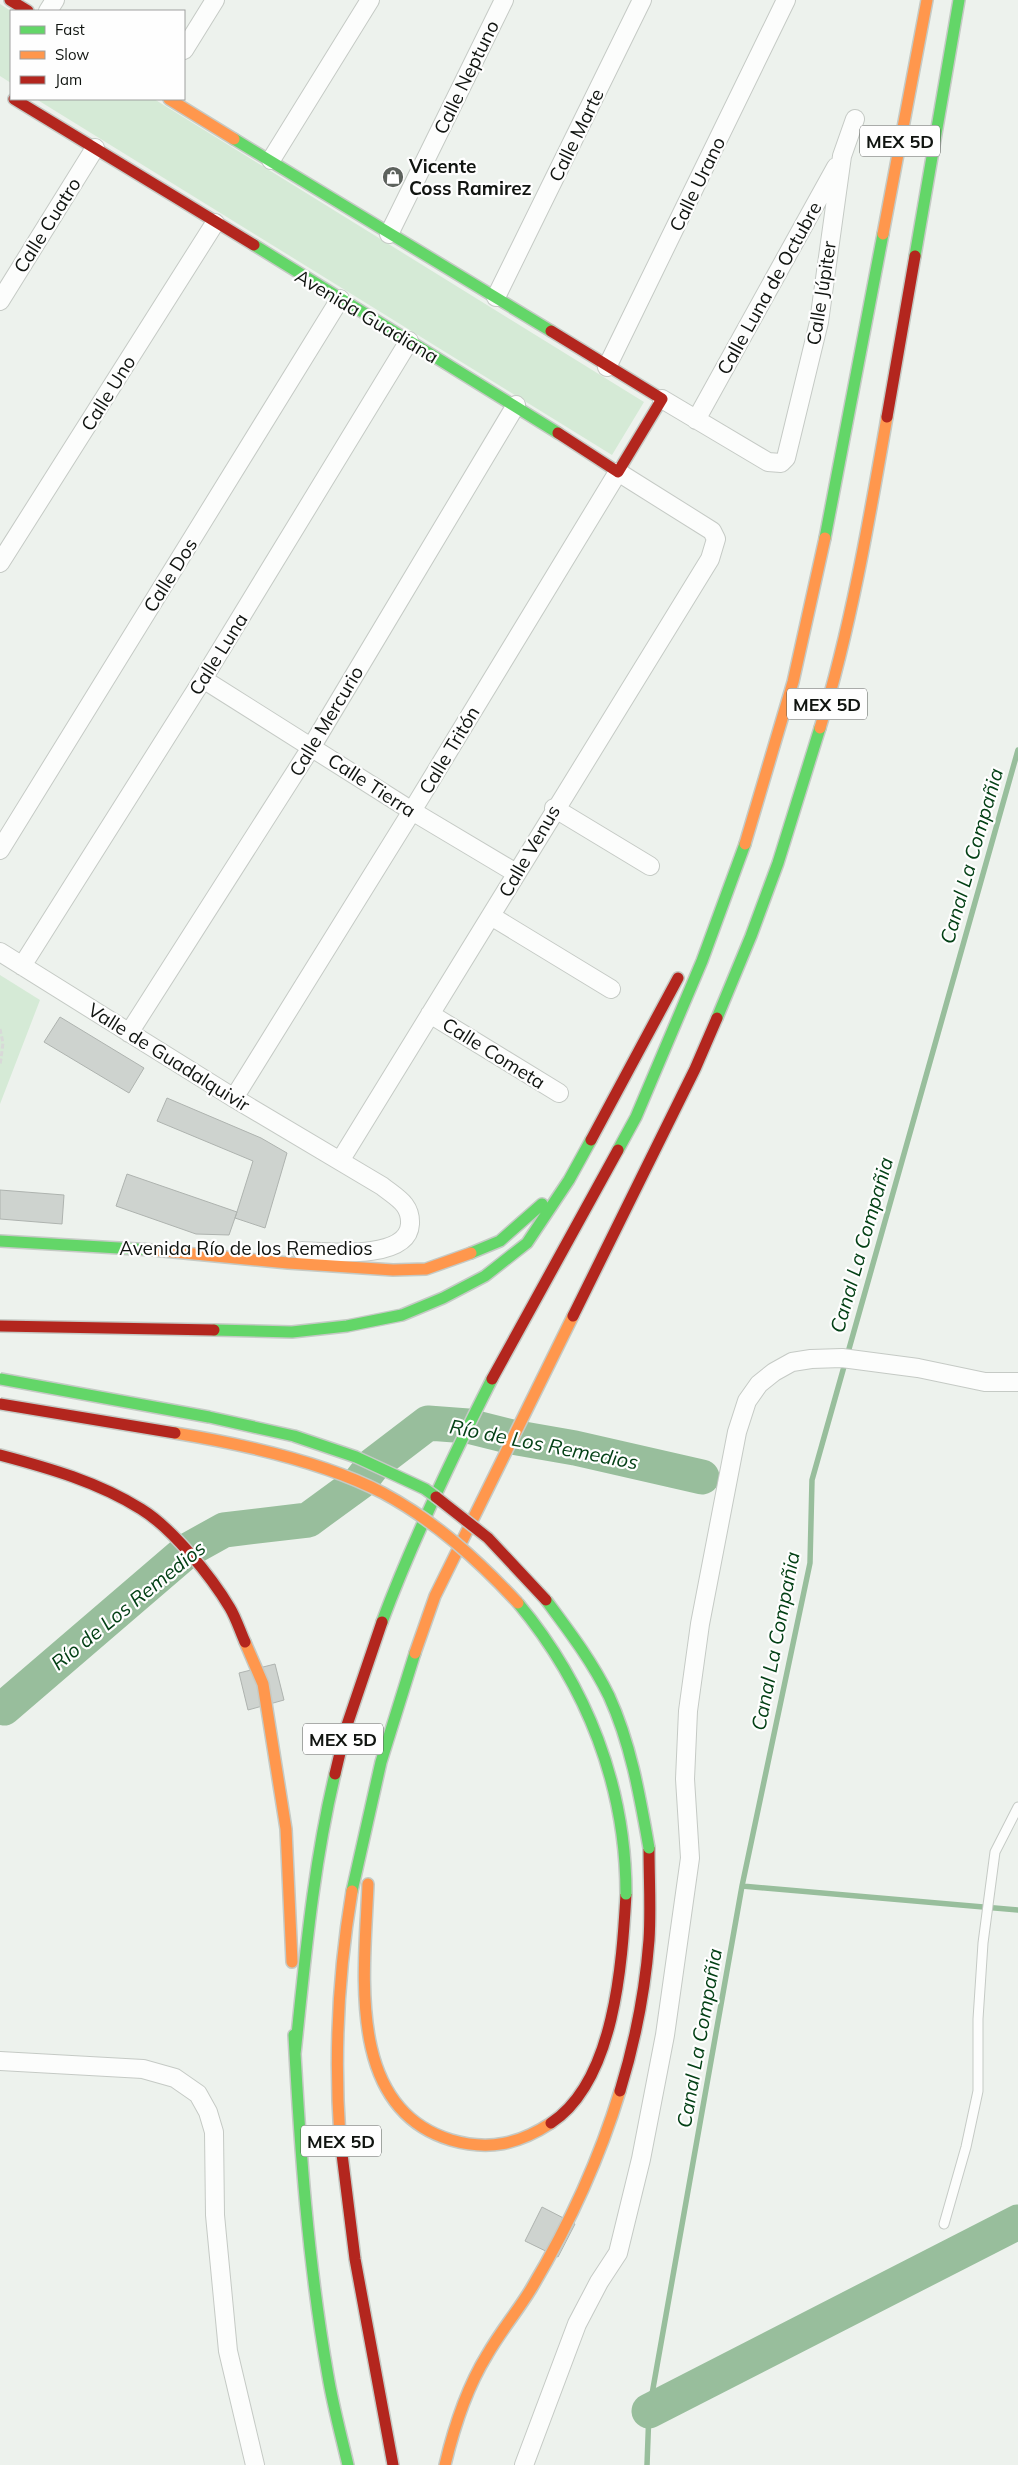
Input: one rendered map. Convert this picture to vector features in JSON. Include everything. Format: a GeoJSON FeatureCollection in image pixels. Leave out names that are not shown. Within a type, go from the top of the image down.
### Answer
{"type":"FeatureCollection","features":[{"type":"Feature","properties":{"kind":"main road"},"geometry":{"type":"LineString","coordinates":[[10,0],[26,10]]}},
{"type":"Feature","properties":{"kind":"main road","name":"MEX 5D"},"geometry":{"type":"LineString","coordinates":[[348,2465],[326,2366],[312,2262],[303,2189],[295,2054],[311,1907],[324,1819],[346,1728],[366,1664],[396,1584],[460,1442],[509,1347],[636,1118],[702,961],[743,852],[793,682],[834,500],[927,0]]}},
{"type":"Feature","properties":{"kind":"main road","name":"MEX 5D"},"geometry":{"type":"LineString","coordinates":[[394,2465],[354,2261],[345,2192],[337,2068],[341,1983],[349,1909],[369,1815],[407,1672],[435,1596],[501,1458],[666,1130],[724,1002],[778,863],[831,691],[872,505],[959,0]]}},
{"type":"Feature","properties":{"kind":"main road","name":"Avenida Guadiana"},"geometry":{"type":"LineString","coordinates":[[15,100],[516,405],[618,472]]}},
{"type":"Feature","properties":{"kind":"main road"},"geometry":{"type":"LineString","coordinates":[[171,100],[662,400]]}},
{"type":"Feature","properties":{"kind":"main road","name":"Calle Tritón"},"geometry":{"type":"LineString","coordinates":[[618,472],[662,400]]}},
{"type":"Feature","properties":{"kind":"main road"},"geometry":{"type":"LineString","coordinates":[[693,949],[743,852]]}},
{"type":"Feature","properties":{"kind":"main road"},"geometry":{"type":"LineString","coordinates":[[0,1326],[292,1332],[347,1326],[402,1315],[443,1298],[485,1276],[526,1243],[569,1180],[684,966]]}},
{"type":"Feature","properties":{"kind":"main road"},"geometry":{"type":"LineString","coordinates":[[153,1250],[288,1263],[393,1270],[426,1269],[460,1258],[500,1241],[569,1180]]}},
{"type":"Feature","properties":{"kind":"main road","name":"Avenida Río de los Remedios"},"geometry":{"type":"LineString","coordinates":[[0,1241],[153,1250]]}},
{"type":"Feature","properties":{"kind":"main road"},"geometry":{"type":"LineString","coordinates":[[0,1379],[209,1416],[294,1436],[356,1457],[425,1489],[495,1546],[543,1595],[587,1656],[609,1697],[626,1745],[639,1792],[649,1848],[649,1939],[640,2011],[629,2063],[615,2110],[592,2170],[538,2278],[479,2369],[452,2432],[446,2465]]}},
{"type":"Feature","properties":{"kind":"main road"},"geometry":{"type":"LineString","coordinates":[[0,1404],[208,1438],[284,1455],[360,1482],[429,1520],[485,1566],[544,1632],[571,1676],[594,1725],[614,1786],[624,1845],[626,1894],[619,1977],[611,2012],[596,2059],[578,2097],[567,2110],[542,2131],[511,2144],[478,2147],[443,2140],[412,2121],[389,2094],[373,2059],[366,2024],[369,1815]]}},
{"type":"Feature","properties":{"kind":"main road"},"geometry":{"type":"LineString","coordinates":[[0,1455],[47,1467],[98,1486],[143,1510],[188,1550],[230,1608],[263,1684],[286,1829],[295,2054]]}},
{"type":"Feature","properties":{"kind":"street"},"geometry":{"type":"LineString","coordinates":[[185,48],[215,0]]}},
{"type":"Feature","properties":{"kind":"street"},"geometry":{"type":"LineString","coordinates":[[271,160],[370,0]]}},
{"type":"Feature","properties":{"kind":"street","name":"Calle Neptuno"},"geometry":{"type":"LineString","coordinates":[[389,234],[504,0]]}},
{"type":"Feature","properties":{"kind":"street","name":"Calle Marte"},"geometry":{"type":"LineString","coordinates":[[496,297],[642,0]]}},
{"type":"Feature","properties":{"kind":"street","name":"Calle Urano"},"geometry":{"type":"LineString","coordinates":[[607,367],[786,0]]}},
{"type":"Feature","properties":{"kind":"street","name":"Calle Júpiter"},"geometry":{"type":"LineString","coordinates":[[696,420],[768,462],[781,463],[788,452],[819,322],[842,156],[854,119]]}},
{"type":"Feature","properties":{"kind":"street","name":"Calle Cuatro"},"geometry":{"type":"LineString","coordinates":[[0,301],[94,148]]}},
{"type":"Feature","properties":{"kind":"street","name":"Calle Luna de Octubre"},"geometry":{"type":"LineString","coordinates":[[696,420],[842,156]]}},
{"type":"Feature","properties":{"kind":"street","name":"Calle Uno"},"geometry":{"type":"LineString","coordinates":[[0,562],[215,223]]}},
{"type":"Feature","properties":{"kind":"street","name":"Calle Dos"},"geometry":{"type":"LineString","coordinates":[[0,850],[340,299]]}},
{"type":"Feature","properties":{"kind":"street","name":"Calle Luna"},"geometry":{"type":"LineString","coordinates":[[22,966],[203,679],[409,340]]}},
{"type":"Feature","properties":{"kind":"street"},"geometry":{"type":"LineString","coordinates":[[662,400],[696,420]]}},
{"type":"Feature","properties":{"kind":"street","name":"Calle Mercurio"},"geometry":{"type":"LineString","coordinates":[[129,1033],[312,746],[516,405]]}},
{"type":"Feature","properties":{"kind":"street","name":"Avenida Guadiana"},"geometry":{"type":"LineString","coordinates":[[618,472],[705,526],[716,539]]}},
{"type":"Feature","properties":{"kind":"street","name":"Calle Tritón"},"geometry":{"type":"LineString","coordinates":[[234,1098],[412,811],[618,472]]}},
{"type":"Feature","properties":{"kind":"street","name":"Calle Venus"},"geometry":{"type":"LineString","coordinates":[[340,1161],[491,916],[554,808],[710,559],[716,539]]}},
{"type":"Feature","properties":{"kind":"street","name":"Calle Tierra"},"geometry":{"type":"LineString","coordinates":[[203,679],[312,746],[412,811],[516,873]]}},
{"type":"Feature","properties":{"kind":"street"},"geometry":{"type":"LineString","coordinates":[[554,808],[650,866]]}},
{"type":"Feature","properties":{"kind":"street"},"geometry":{"type":"LineString","coordinates":[[491,916],[611,989]]}},
{"type":"Feature","properties":{"kind":"street","name":"Valle de Guadalquivir"},"geometry":{"type":"LineString","coordinates":[[0,952],[234,1098],[340,1161]]}},
{"type":"Feature","properties":{"kind":"street","name":"Calle Cometa"},"geometry":{"type":"LineString","coordinates":[[430,1014],[559,1093]]}},
{"type":"Feature","properties":{"kind":"street","name":"Avenida Río de los Remedios"},"geometry":{"type":"LineString","coordinates":[[153,1250],[367,1252],[387,1248],[403,1240],[410,1230],[410,1214],[402,1201],[382,1186],[340,1161]]}},
{"type":"Feature","properties":{"kind":"street"},"geometry":{"type":"LineString","coordinates":[[524,2465],[577,2324],[599,2282],[618,2254],[641,2159],[665,2035],[690,1858],[685,1778],[688,1711],[700,1624],[737,1432],[747,1401],[758,1384],[792,1362],[842,1358],[918,1368],[985,1382],[1018,1382]]}},
{"type":"Feature","properties":{"kind":"street"},"geometry":{"type":"LineString","coordinates":[[0,2061],[143,2070],[175,2078],[198,2094],[208,2112],[214,2132],[215,2215],[228,2351],[255,2465]]}},
{"type":"Feature","properties":{"kind":"lane"},"geometry":{"type":"LineString","coordinates":[[944,2224],[966,2148],[978,2091],[978,2018],[989,1898],[996,1852],[1018,1807]]}},
{"type":"Feature","properties":{"kind":"path"},"geometry":{"type":"LineString","coordinates":[[0,1029],[3,1042],[0,1066]]}},
{"type":"Feature","properties":{"kind":"green space"},"geometry":{"type":"Polygon","coordinates":[[[0,4],[10,10],[10,82],[0,76],[0,4]]]}},
{"type":"Feature","properties":{"kind":"green space"},"geometry":{"type":"Polygon","coordinates":[[[38,100],[156,100],[644,402],[612,455],[38,100]]]}},
{"type":"Feature","properties":{"kind":"green space"},"geometry":{"type":"Polygon","coordinates":[[[0,975],[40,1000],[0,1104],[0,975]]]}},
{"type":"Feature","properties":{"kind":"building"},"geometry":{"type":"Polygon","coordinates":[[[60,1017],[144,1068],[129,1093],[44,1042],[60,1017]]]}},
{"type":"Feature","properties":{"kind":"building"},"geometry":{"type":"Polygon","coordinates":[[[167,1098],[261,1138],[287,1153],[265,1228],[235,1218],[253,1161],[157,1121],[167,1098]]]}},
{"type":"Feature","properties":{"kind":"building"},"geometry":{"type":"Polygon","coordinates":[[[127,1174],[237,1212],[229,1235],[196,1234],[116,1206],[127,1174]]]}},
{"type":"Feature","properties":{"kind":"building"},"geometry":{"type":"Polygon","coordinates":[[[0,1190],[64,1195],[62,1224],[0,1219],[0,1190]]]}},
{"type":"Feature","properties":{"kind":"building"},"geometry":{"type":"Polygon","coordinates":[[[275,1664],[284,1700],[248,1710],[239,1673],[275,1664]]]}},
{"type":"Feature","properties":{"kind":"building"},"geometry":{"type":"Polygon","coordinates":[[[542,2207],[575,2224],[558,2257],[525,2241],[542,2207]]]}},
{"type":"Feature","properties":{"kind":"waterway","name":"Canal La Compañia"},"geometry":{"type":"LineString","coordinates":[[647,2465],[649,2411],[742,1886],[810,1563],[812,1480],[1018,750]]}},
{"type":"Feature","properties":{"kind":"waterway","name":"Río de Los Remedios"},"geometry":{"type":"LineString","coordinates":[[4,1708],[188,1550],[224,1530],[308,1520],[360,1482],[373,1465],[428,1423],[468,1426],[702,1477]]}},
{"type":"Feature","properties":{"kind":"waterway"},"geometry":{"type":"LineString","coordinates":[[742,1886],[1018,1910]]}},
{"type":"Feature","properties":{"kind":"waterway"},"geometry":{"type":"LineString","coordinates":[[649,2411],[1018,2222]]}},
{"type":"Feature","properties":{"kind":"traffic: fast"},"geometry":{"type":"LineString","coordinates":[[915,256],[959,0]]}},
{"type":"Feature","properties":{"kind":"traffic: fast"},"geometry":{"type":"LineString","coordinates":[[234,139],[551,331]]}},
{"type":"Feature","properties":{"kind":"traffic: fast"},"geometry":{"type":"LineString","coordinates":[[825,538],[883,234]]}},
{"type":"Feature","properties":{"kind":"traffic: fast"},"geometry":{"type":"LineString","coordinates":[[254,245],[558,433]]}},
{"type":"Feature","properties":{"kind":"traffic: fast"},"geometry":{"type":"LineString","coordinates":[[717,1018],[751,936],[778,863],[820,728]]}},
{"type":"Feature","properties":{"kind":"traffic: fast"},"geometry":{"type":"LineString","coordinates":[[618,1150],[636,1117],[702,961],[745,844]]}},
{"type":"Feature","properties":{"kind":"traffic: fast"},"geometry":{"type":"LineString","coordinates":[[214,1330],[292,1332],[347,1326],[402,1315],[443,1298],[485,1276],[527,1243],[569,1180],[591,1140]]}},
{"type":"Feature","properties":{"kind":"traffic: fast"},"geometry":{"type":"LineString","coordinates":[[471,1253],[500,1241],[542,1204]]}},
{"type":"Feature","properties":{"kind":"traffic: fast"},"geometry":{"type":"LineString","coordinates":[[0,1241],[153,1250]]}},
{"type":"Feature","properties":{"kind":"traffic: fast"},"geometry":{"type":"LineString","coordinates":[[0,1379],[209,1417],[294,1436],[356,1457],[425,1489],[436,1497]]}},
{"type":"Feature","properties":{"kind":"traffic: fast"},"geometry":{"type":"LineString","coordinates":[[382,1622],[434,1499],[492,1379]]}},
{"type":"Feature","properties":{"kind":"traffic: fast"},"geometry":{"type":"LineString","coordinates":[[546,1600],[580,1646],[609,1696],[617,1714],[634,1771],[649,1848]]}},
{"type":"Feature","properties":{"kind":"traffic: fast"},"geometry":{"type":"LineString","coordinates":[[518,1603],[564,1668],[598,1739],[610,1776],[619,1815],[624,1854],[626,1894]]}},
{"type":"Feature","properties":{"kind":"traffic: fast"},"geometry":{"type":"LineString","coordinates":[[352,1891],[381,1762],[415,1653]]}},
{"type":"Feature","properties":{"kind":"traffic: fast"},"geometry":{"type":"LineString","coordinates":[[295,2054],[315,1878],[335,1774]]}},
{"type":"Feature","properties":{"kind":"traffic: fast"},"geometry":{"type":"LineString","coordinates":[[294,2035],[302,2163],[315,2291],[330,2387],[348,2465]]}},
{"type":"Feature","properties":{"kind":"traffic: slow"},"geometry":{"type":"LineString","coordinates":[[883,234],[927,0]]}},
{"type":"Feature","properties":{"kind":"traffic: slow"},"geometry":{"type":"LineString","coordinates":[[171,100],[234,139]]}},
{"type":"Feature","properties":{"kind":"traffic: slow"},"geometry":{"type":"LineString","coordinates":[[820,728],[850,613],[887,417]]}},
{"type":"Feature","properties":{"kind":"traffic: slow"},"geometry":{"type":"LineString","coordinates":[[745,844],[793,682],[825,538]]}},
{"type":"Feature","properties":{"kind":"traffic: slow"},"geometry":{"type":"LineString","coordinates":[[153,1250],[288,1263],[393,1270],[426,1269],[471,1253]]}},
{"type":"Feature","properties":{"kind":"traffic: slow"},"geometry":{"type":"LineString","coordinates":[[415,1653],[435,1596],[573,1316]]}},
{"type":"Feature","properties":{"kind":"traffic: slow"},"geometry":{"type":"LineString","coordinates":[[175,1433],[281,1455],[334,1472],[383,1493],[420,1516],[455,1542],[518,1603]]}},
{"type":"Feature","properties":{"kind":"traffic: slow"},"geometry":{"type":"LineString","coordinates":[[245,1642],[263,1684],[286,1829],[292,1962]]}},
{"type":"Feature","properties":{"kind":"traffic: slow"},"geometry":{"type":"LineString","coordinates":[[368,1884],[365,1955],[365,1994],[368,2032],[377,2067],[392,2098],[417,2123],[451,2140],[465,2143],[478,2145],[503,2144],[527,2136],[551,2123]]}},
{"type":"Feature","properties":{"kind":"traffic: slow"},"geometry":{"type":"LineString","coordinates":[[340,2138],[337,2076],[338,2014],[343,1953],[352,1891]]}},
{"type":"Feature","properties":{"kind":"traffic: slow"},"geometry":{"type":"LineString","coordinates":[[445,2465],[452,2437],[473,2381],[492,2347],[531,2289],[558,2242],[592,2168],[620,2091]]}},
{"type":"Feature","properties":{"kind":"traffic: jam"},"geometry":{"type":"LineString","coordinates":[[10,0],[26,10]]}},
{"type":"Feature","properties":{"kind":"traffic: jam"},"geometry":{"type":"LineString","coordinates":[[16,100],[254,245]]}},
{"type":"Feature","properties":{"kind":"traffic: jam"},"geometry":{"type":"LineString","coordinates":[[887,417],[915,256]]}},
{"type":"Feature","properties":{"kind":"traffic: jam"},"geometry":{"type":"LineString","coordinates":[[551,331],[662,399],[618,472],[558,433]]}},
{"type":"Feature","properties":{"kind":"traffic: jam"},"geometry":{"type":"LineString","coordinates":[[591,1140],[678,978]]}},
{"type":"Feature","properties":{"kind":"traffic: jam"},"geometry":{"type":"LineString","coordinates":[[573,1316],[695,1069],[717,1018]]}},
{"type":"Feature","properties":{"kind":"traffic: jam"},"geometry":{"type":"LineString","coordinates":[[492,1379],[618,1150]]}},
{"type":"Feature","properties":{"kind":"traffic: jam"},"geometry":{"type":"LineString","coordinates":[[0,1326],[214,1330]]}},
{"type":"Feature","properties":{"kind":"traffic: jam"},"geometry":{"type":"LineString","coordinates":[[0,1404],[175,1433]]}},
{"type":"Feature","properties":{"kind":"traffic: jam"},"geometry":{"type":"LineString","coordinates":[[0,1455],[90,1483],[125,1499],[153,1517],[178,1540],[222,1595],[232,1612],[245,1642]]}},
{"type":"Feature","properties":{"kind":"traffic: jam"},"geometry":{"type":"LineString","coordinates":[[436,1497],[488,1538],[546,1600]]}},
{"type":"Feature","properties":{"kind":"traffic: jam"},"geometry":{"type":"LineString","coordinates":[[335,1774],[346,1728],[382,1622]]}},
{"type":"Feature","properties":{"kind":"traffic: jam"},"geometry":{"type":"LineString","coordinates":[[620,2091],[639,2017],[645,1979],[650,1917],[649,1848]]}},
{"type":"Feature","properties":{"kind":"traffic: jam"},"geometry":{"type":"LineString","coordinates":[[551,2123],[572,2104],[589,2079],[602,2050],[611,2019],[617,1986],[622,1953],[626,1894]]}},
{"type":"Feature","properties":{"kind":"traffic: jam"},"geometry":{"type":"LineString","coordinates":[[340,2138],[355,2259],[393,2465]]}},
{"type":"Feature","properties":{"kind":"place","name":"Vicente Coss Ramirez"},"geometry":{"type":"Point","coordinates":[393,177]}}]}
